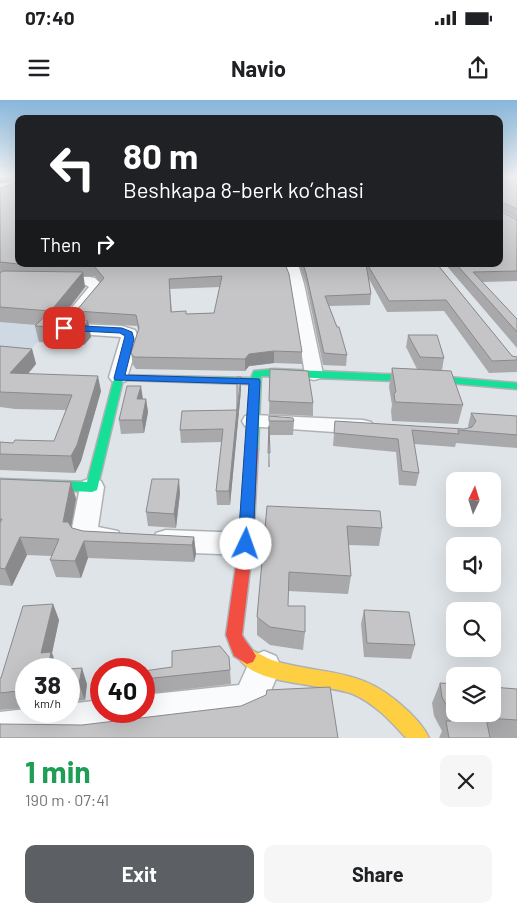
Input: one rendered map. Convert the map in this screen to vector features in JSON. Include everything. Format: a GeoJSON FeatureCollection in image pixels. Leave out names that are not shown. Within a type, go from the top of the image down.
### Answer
{"type":"FeatureCollection","features":[{"type":"Feature","properties":{"kind":"street"},"geometry":{"type":"LineString","coordinates":[[292,267],[297,284],[314,374]]}},
{"type":"Feature","properties":{"kind":"street"},"geometry":{"type":"LineString","coordinates":[[0,279],[90,281],[97,287],[64,328],[122,331],[129,334],[130,339],[92,487],[84,533],[94,537],[246,544]]}},
{"type":"Feature","properties":{"kind":"street"},"geometry":{"type":"LineString","coordinates":[[419,738],[404,721],[376,698],[351,684],[264,667],[251,660],[240,650],[234,635],[246,544],[256,376],[264,372],[448,380],[517,386]]}},
{"type":"Feature","properties":{"kind":"street"},"geometry":{"type":"LineString","coordinates":[[119,378],[255,381]]}},
{"type":"Feature","properties":{"kind":"street"},"geometry":{"type":"LineString","coordinates":[[253,421],[381,428]]}},
{"type":"Feature","properties":{"kind":"street"},"geometry":{"type":"LineString","coordinates":[[0,482],[92,487]]}},
{"type":"Feature","properties":{"kind":"street"},"geometry":{"type":"LineString","coordinates":[[0,730],[241,702],[251,697],[264,667]]}},
{"type":"Feature","properties":{"kind":"shaded area"},"geometry":{"type":"Polygon","coordinates":[[[13,282],[88,286],[0,384],[0,285],[13,282]]]}},
{"type":"Feature","properties":{"kind":"building"},"geometry":{"type":"Polygon","coordinates":[[[0,207],[15,207],[15,264],[0,262],[0,207]]]}},
{"type":"Feature","properties":{"kind":"building"},"geometry":{"type":"Polygon","coordinates":[[[503,213],[517,220],[517,271],[473,272],[517,319],[517,332],[459,267],[503,267],[503,213]]]}},
{"type":"Feature","properties":{"kind":"building"},"geometry":{"type":"Polygon","coordinates":[[[95,267],[286,267],[302,352],[274,351],[249,354],[245,359],[134,357],[131,353],[139,328],[136,315],[76,311],[104,278],[95,267]],[[222,276],[169,279],[171,312],[186,311],[186,314],[214,313],[222,276]]]}},
{"type":"Feature","properties":{"kind":"building"},"geometry":{"type":"Polygon","coordinates":[[[304,267],[366,267],[371,294],[325,296],[337,327],[339,327],[347,355],[324,353],[304,267]]]}},
{"type":"Feature","properties":{"kind":"building"},"geometry":{"type":"Polygon","coordinates":[[[369,267],[439,267],[512,356],[517,357],[517,360],[492,361],[446,300],[389,301],[369,267]]]}},
{"type":"Feature","properties":{"kind":"building"},"geometry":{"type":"Polygon","coordinates":[[[3,271],[83,272],[49,313],[53,318],[88,321],[81,329],[35,326],[50,311],[0,307],[0,273],[3,271]]]}},
{"type":"Feature","properties":{"kind":"building"},"geometry":{"type":"Polygon","coordinates":[[[408,335],[437,335],[444,358],[420,357],[408,335]]]}},
{"type":"Feature","properties":{"kind":"building"},"geometry":{"type":"Polygon","coordinates":[[[0,346],[32,349],[10,373],[98,376],[77,445],[71,456],[0,454],[0,442],[13,443],[15,440],[54,441],[72,395],[0,392],[0,346]]]}},
{"type":"Feature","properties":{"kind":"building"},"geometry":{"type":"Polygon","coordinates":[[[392,368],[451,371],[463,405],[395,402],[394,393],[396,392],[392,368]]]}},
{"type":"Feature","properties":{"kind":"building"},"geometry":{"type":"Polygon","coordinates":[[[270,369],[308,371],[313,403],[269,401],[270,369]]]}},
{"type":"Feature","properties":{"kind":"building"},"geometry":{"type":"Polygon","coordinates":[[[237,377],[241,377],[237,410],[237,377]]]}},
{"type":"Feature","properties":{"kind":"building"},"geometry":{"type":"Polygon","coordinates":[[[127,386],[141,386],[137,399],[146,399],[142,420],[119,420],[127,386]]]}},
{"type":"Feature","properties":{"kind":"building"},"geometry":{"type":"Polygon","coordinates":[[[237,410],[229,491],[216,491],[223,429],[180,430],[182,411],[237,410]]]}},
{"type":"Feature","properties":{"kind":"building"},"geometry":{"type":"Polygon","coordinates":[[[471,413],[517,416],[517,435],[458,430],[459,434],[412,430],[419,473],[402,471],[398,439],[334,433],[335,421],[464,429],[472,427],[476,421],[471,413]]]}},
{"type":"Feature","properties":{"kind":"building"},"geometry":{"type":"Polygon","coordinates":[[[269,416],[293,418],[294,421],[269,421],[269,416]]]}},
{"type":"Feature","properties":{"kind":"building"},"geometry":{"type":"Polygon","coordinates":[[[269,426],[270,453],[268,453],[269,426]]]}},
{"type":"Feature","properties":{"kind":"building"},"geometry":{"type":"Polygon","coordinates":[[[0,479],[71,482],[63,522],[68,522],[72,528],[83,531],[194,537],[192,545],[84,541],[75,561],[50,560],[59,539],[20,537],[5,569],[0,568],[0,523],[2,519],[0,519],[0,479]]]}},
{"type":"Feature","properties":{"kind":"building"},"geometry":{"type":"Polygon","coordinates":[[[152,479],[179,479],[174,514],[146,512],[152,479]]]}},
{"type":"Feature","properties":{"kind":"building"},"geometry":{"type":"Polygon","coordinates":[[[267,506],[380,511],[382,528],[347,526],[351,576],[289,572],[288,606],[305,606],[305,632],[270,627],[257,617],[267,506]]]}},
{"type":"Feature","properties":{"kind":"building"},"geometry":{"type":"Polygon","coordinates":[[[53,604],[41,653],[51,652],[50,658],[15,658],[15,691],[0,693],[0,678],[23,606],[53,604]]]}},
{"type":"Feature","properties":{"kind":"building"},"geometry":{"type":"Polygon","coordinates":[[[364,610],[409,612],[415,645],[367,643],[364,610]]]}},
{"type":"Feature","properties":{"kind":"building"},"geometry":{"type":"Polygon","coordinates":[[[220,646],[229,657],[230,670],[155,678],[155,669],[172,667],[172,651],[220,646]]]}},
{"type":"Feature","properties":{"kind":"building"},"geometry":{"type":"Polygon","coordinates":[[[440,683],[446,683],[446,705],[442,697],[440,683]]]}},
{"type":"Feature","properties":{"kind":"building"},"geometry":{"type":"Polygon","coordinates":[[[330,687],[338,738],[0,738],[0,724],[82,725],[99,723],[155,723],[155,716],[241,706],[266,695],[267,690],[330,687]]]}},
{"type":"Feature","properties":{"kind":"building"},"geometry":{"type":"Polygon","coordinates":[[[501,688],[517,689],[517,720],[501,719],[501,688]]]}},
{"type":"Feature","properties":{"kind":"building"},"geometry":{"type":"Polygon","coordinates":[[[446,722],[487,722],[490,738],[449,738],[446,722]]]}},
{"type":"Feature","properties":{"kind":"traffic: fast"},"geometry":{"type":"LineString","coordinates":[[252,449],[256,376],[258,373],[274,372],[448,380],[517,386]]}},
{"type":"Feature","properties":{"kind":"traffic: fast"},"geometry":{"type":"LineString","coordinates":[[0,483],[92,487],[119,377],[255,381]]}},
{"type":"Feature","properties":{"kind":"traffic: slow"},"geometry":{"type":"LineString","coordinates":[[247,656],[257,663],[282,672],[338,681],[360,688],[388,706],[419,738]]}},
{"type":"Feature","properties":{"kind":"traffic: jam"},"geometry":{"type":"LineString","coordinates":[[247,656],[240,650],[234,635],[246,544],[252,449]]}},
{"type":"Feature","properties":{"kind":"route"},"geometry":{"type":"LineString","coordinates":[[64,328],[122,331],[129,334],[130,339],[119,378],[255,381],[246,544]]}}]}
